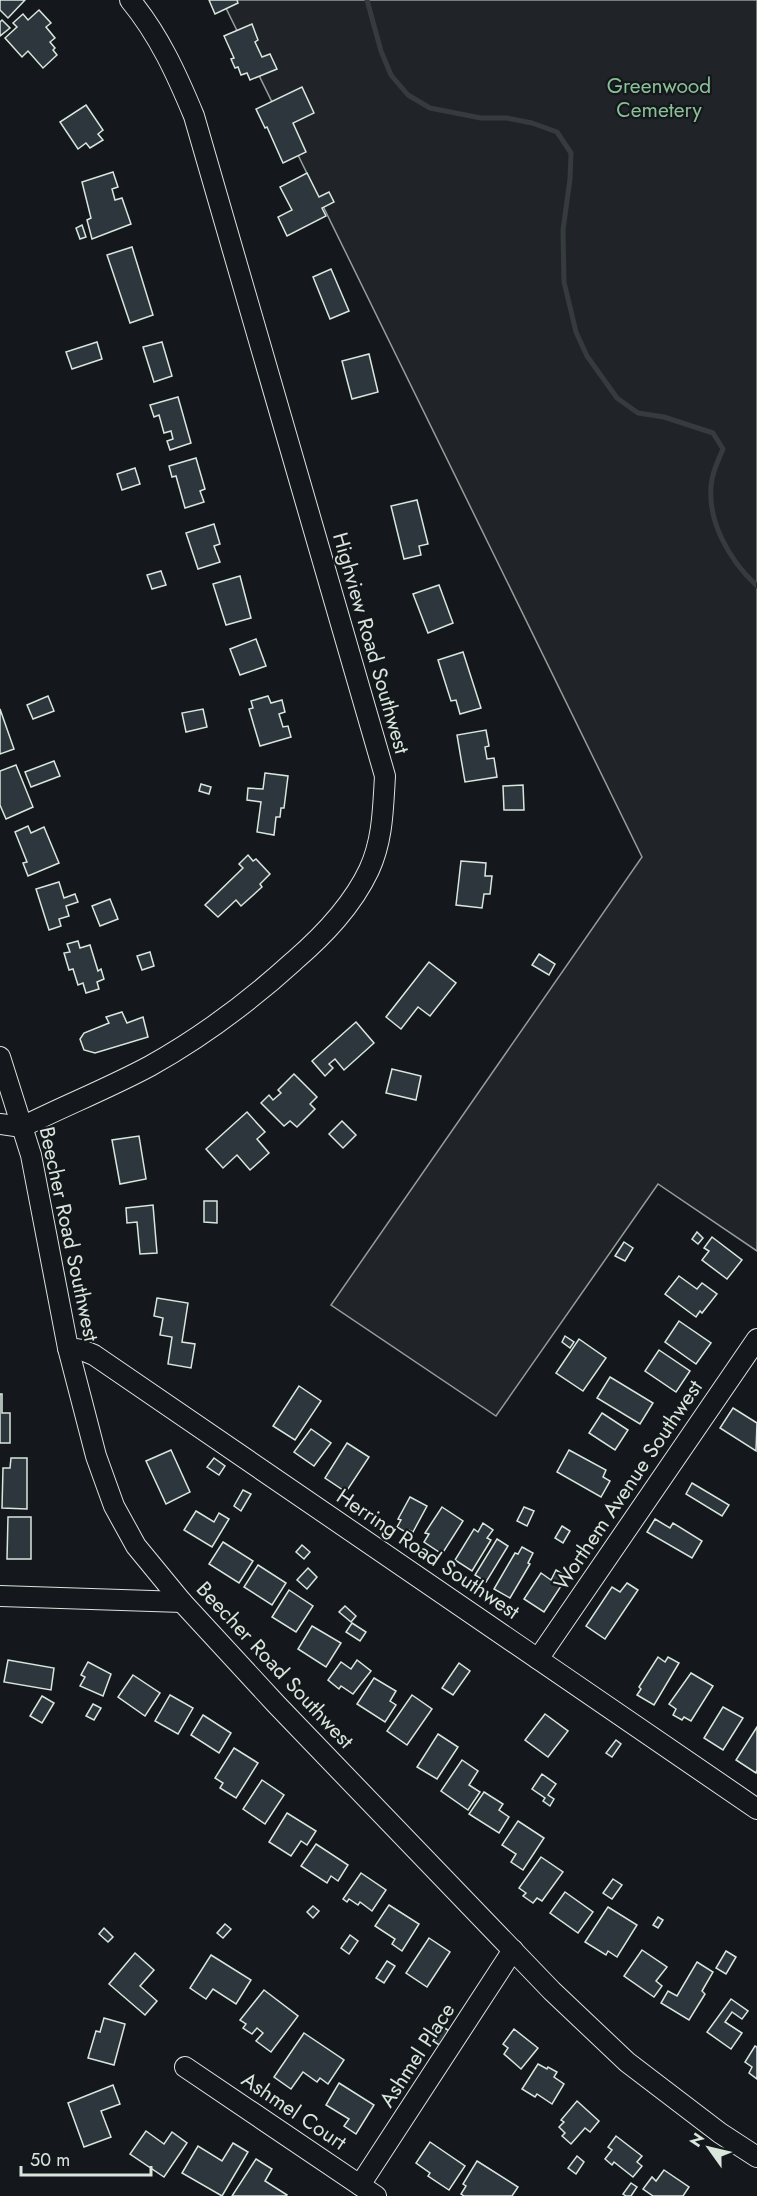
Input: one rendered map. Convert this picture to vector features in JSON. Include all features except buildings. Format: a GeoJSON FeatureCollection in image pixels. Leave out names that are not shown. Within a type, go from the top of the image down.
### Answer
{"type":"FeatureCollection","features":[{"type":"Feature","properties":{"kind":"street","name":"Highview Road Southwest"},"geometry":{"type":"LineString","coordinates":[[22,1126],[149,1066],[208,1030],[264,989],[313,945],[349,906],[370,869],[383,825],[385,776],[194,116],[172,64],[143,15],[130,0]]}},
{"type":"Feature","properties":{"kind":"street","name":"Beecher Road Southwest"},"geometry":{"type":"LineString","coordinates":[[0,1056],[31,1155],[68,1348],[96,1456],[114,1506],[136,1546],[182,1602],[284,1712],[552,1991],[627,2062],[720,2133],[757,2157]]}},
{"type":"Feature","properties":{"kind":"street"},"geometry":{"type":"LineString","coordinates":[[0,1124],[22,1126]]}},
{"type":"Feature","properties":{"kind":"street","name":"Worthem Avenue Southwest"},"geometry":{"type":"LineString","coordinates":[[538,1659],[757,1338]]}},
{"type":"Feature","properties":{"kind":"street","name":"Herring Road Southwest"},"geometry":{"type":"LineString","coordinates":[[68,1348],[94,1355],[757,1809]]}},
{"type":"Feature","properties":{"kind":"street"},"geometry":{"type":"LineString","coordinates":[[0,1596],[182,1602]]}},
{"type":"Feature","properties":{"kind":"street","name":"Ashmel Place"},"geometry":{"type":"LineString","coordinates":[[368,2191],[513,1950]]}},
{"type":"Feature","properties":{"kind":"street","name":"Ashmel Court"},"geometry":{"type":"LineString","coordinates":[[185,2067],[368,2191]]}},
{"type":"Feature","properties":{"kind":"green space","name":"Greenwood Cemetery"},"geometry":{"type":"Polygon","coordinates":[[[222,0],[757,0],[757,1251],[658,1184],[496,1416],[331,1305],[642,857],[222,0]]]}},
{"type":"Feature","properties":{"kind":"waterway"},"geometry":{"type":"LineString","coordinates":[[367,0],[381,51],[391,75],[408,95],[430,108],[481,118],[507,118],[532,123],[557,132],[571,153],[563,230],[564,282],[576,332],[587,356],[617,398],[638,413],[664,417],[713,433],[723,449],[712,479],[712,509],[716,524],[721,538],[737,564],[757,586]]}}]}
